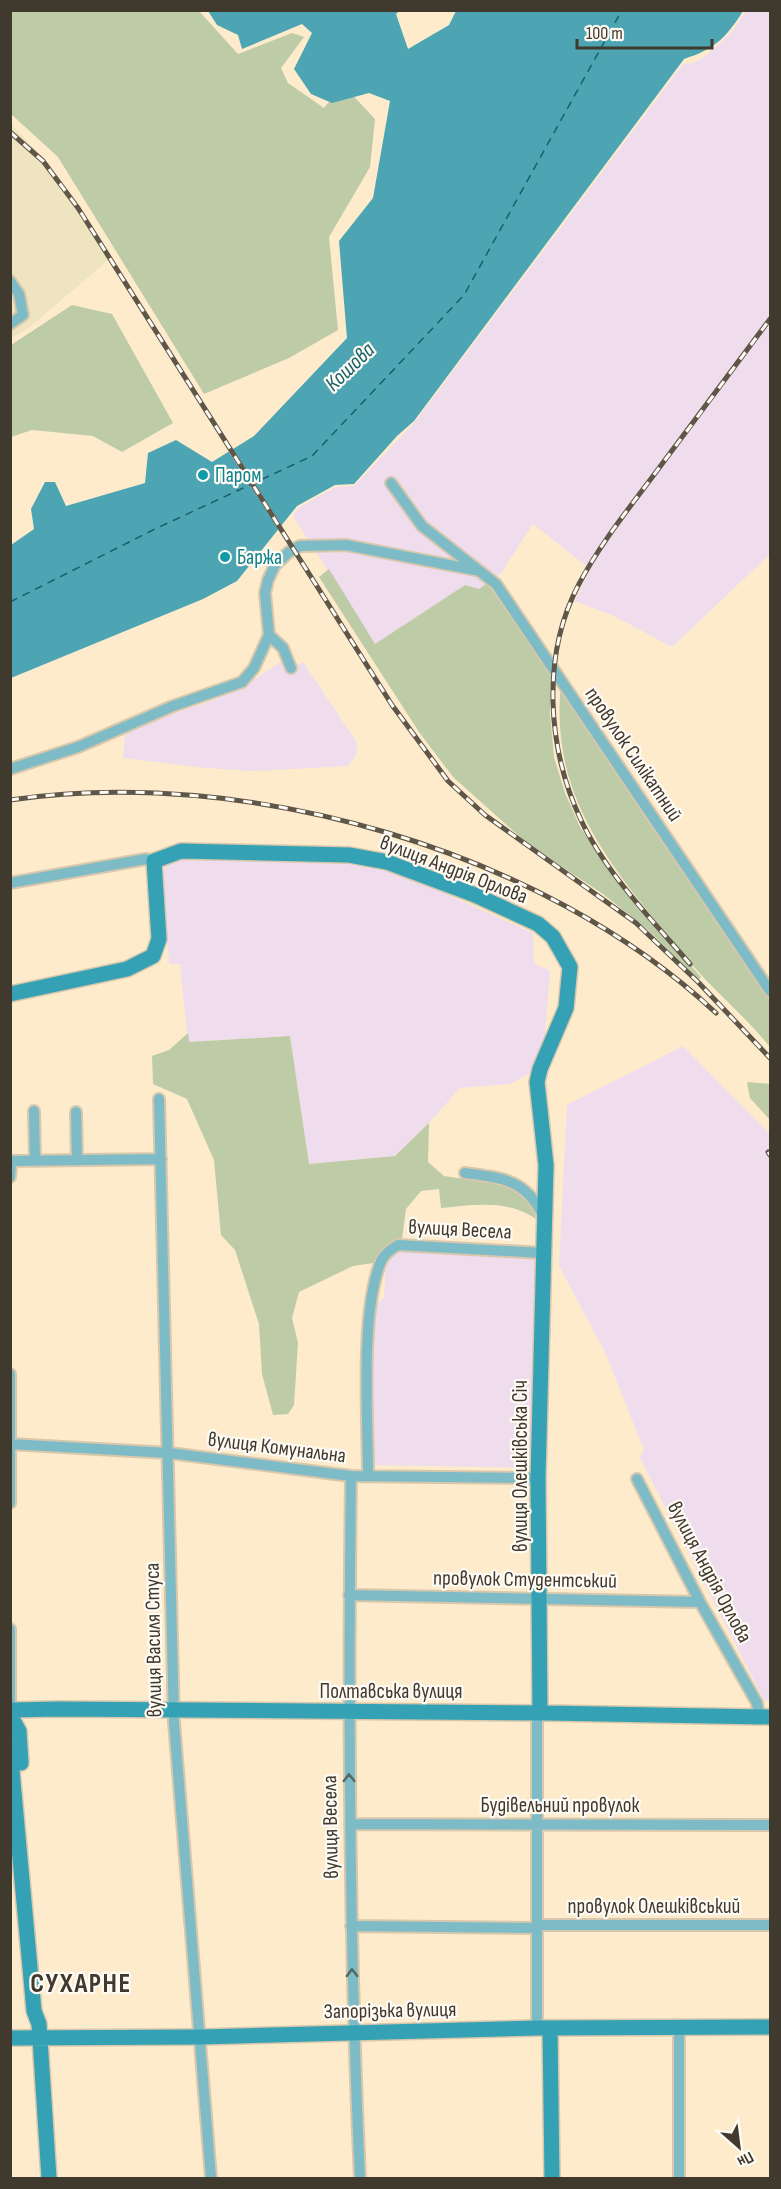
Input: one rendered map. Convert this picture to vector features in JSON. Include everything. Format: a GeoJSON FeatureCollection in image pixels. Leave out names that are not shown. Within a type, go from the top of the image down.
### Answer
{"type":"FeatureCollection","features":[{"type":"Feature","properties":{"kind":"street"},"geometry":{"type":"LineString","coordinates":[[10,281],[19,294],[22,315],[10,324]]}},
{"type":"Feature","properties":{"kind":"street","name":"провулок Силікатний"},"geometry":{"type":"LineString","coordinates":[[391,483],[422,526],[496,584],[771,991]]}},
{"type":"Feature","properties":{"kind":"street"},"geometry":{"type":"LineString","coordinates":[[10,769],[78,747],[173,706],[242,682],[254,668],[269,635],[265,594],[268,580],[275,565],[289,552],[300,546],[346,545],[478,571]]}},
{"type":"Feature","properties":{"kind":"street"},"geometry":{"type":"LineString","coordinates":[[269,635],[283,648],[291,668]]}},
{"type":"Feature","properties":{"kind":"street","name":"вулиця Андрія Орлова"},"geometry":{"type":"LineString","coordinates":[[154,861],[173,852],[188,851],[349,855],[387,862],[475,895],[538,924],[553,937],[570,967],[570,987],[566,1008],[540,1069],[537,1082],[546,1165],[544,1219]]}},
{"type":"Feature","properties":{"kind":"street"},"geometry":{"type":"LineString","coordinates":[[10,883],[146,859],[154,861],[159,939],[153,956],[128,969],[10,994]]}},
{"type":"Feature","properties":{"kind":"street","name":"вулиця Василя Стуса"},"geometry":{"type":"LineString","coordinates":[[159,1100],[169,1453],[173,1710],[211,2178]]}},
{"type":"Feature","properties":{"kind":"street"},"geometry":{"type":"LineString","coordinates":[[34,1111],[34,1159]]}},
{"type":"Feature","properties":{"kind":"street"},"geometry":{"type":"LineString","coordinates":[[76,1112],[77,1159]]}},
{"type":"Feature","properties":{"kind":"street"},"geometry":{"type":"LineString","coordinates":[[10,1177],[11,1161],[161,1159]]}},
{"type":"Feature","properties":{"kind":"street"},"geometry":{"type":"LineString","coordinates":[[465,1173],[501,1178],[524,1189],[536,1199],[544,1219]]}},
{"type":"Feature","properties":{"kind":"street","name":"вулиця Олешківська Січ"},"geometry":{"type":"LineString","coordinates":[[544,1219],[538,1478],[541,1598],[536,1927],[552,2178]]}},
{"type":"Feature","properties":{"kind":"street","name":"вулиця Весела"},"geometry":{"type":"LineString","coordinates":[[368,1476],[369,1330],[371,1305],[384,1255],[398,1245],[543,1253]]}},
{"type":"Feature","properties":{"kind":"street"},"geometry":{"type":"LineString","coordinates":[[10,1374],[10,1503]]}},
{"type":"Feature","properties":{"kind":"street","name":"вулиця Комунальна"},"geometry":{"type":"LineString","coordinates":[[11,1444],[169,1453],[351,1476],[538,1478]]}},
{"type":"Feature","properties":{"kind":"street","name":"вулиця Весела"},"geometry":{"type":"LineString","coordinates":[[351,1476],[348,1711],[353,2031],[360,2178]]}},
{"type":"Feature","properties":{"kind":"street","name":"вулиця Андрія Орлова"},"geometry":{"type":"LineString","coordinates":[[637,1479],[700,1602],[765,1717]]}},
{"type":"Feature","properties":{"kind":"street","name":"провулок Студентський"},"geometry":{"type":"LineString","coordinates":[[349,1595],[700,1602]]}},
{"type":"Feature","properties":{"kind":"street"},"geometry":{"type":"LineString","coordinates":[[10,1629],[11,1716],[19,1731],[41,2010],[39,2027],[49,2178]]}},
{"type":"Feature","properties":{"kind":"street","name":"Полтавська вулиця"},"geometry":{"type":"LineString","coordinates":[[11,1716],[173,1710],[765,1717]]}},
{"type":"Feature","properties":{"kind":"street"},"geometry":{"type":"LineString","coordinates":[[10,1749],[34,2011],[39,2027]]}},
{"type":"Feature","properties":{"kind":"street","name":"Будівельний провулок"},"geometry":{"type":"LineString","coordinates":[[350,1824],[771,1825]]}},
{"type":"Feature","properties":{"kind":"street","name":"провулок Олешківський"},"geometry":{"type":"LineString","coordinates":[[351,1926],[771,1925]]}},
{"type":"Feature","properties":{"kind":"street","name":"Запорізька вулиця"},"geometry":{"type":"LineString","coordinates":[[10,2038],[39,2027],[201,2037],[353,2031],[771,2027]]}},
{"type":"Feature","properties":{"kind":"street"},"geometry":{"type":"LineString","coordinates":[[679,2028],[680,2178]]}},
{"type":"Feature","properties":{"kind":"shaded area"},"geometry":{"type":"Polygon","coordinates":[[[746,11],[770,11],[770,554],[672,647],[614,616],[575,601],[590,569],[533,524],[501,573],[479,589],[465,585],[375,644],[293,516],[299,507],[336,487],[354,486],[415,422],[683,64],[694,63],[708,54],[731,33],[746,11]]]}},
{"type":"Feature","properties":{"kind":"shaded area"},"geometry":{"type":"Polygon","coordinates":[[[284,660],[294,668],[303,662],[357,743],[357,753],[348,766],[253,771],[123,758],[125,736],[130,729],[216,699],[245,685],[284,660]]]}},
{"type":"Feature","properties":{"kind":"shaded area"},"geometry":{"type":"Polygon","coordinates":[[[182,857],[349,862],[384,866],[533,933],[534,964],[550,970],[544,1048],[533,1071],[511,1084],[460,1088],[395,1156],[309,1164],[290,1036],[188,1042],[180,964],[169,964],[162,873],[168,864],[182,857]]]}},
{"type":"Feature","properties":{"kind":"shaded area"},"geometry":{"type":"Polygon","coordinates":[[[683,1046],[770,1134],[770,1701],[764,1700],[640,1458],[644,1450],[605,1352],[559,1266],[567,1105],[683,1046]]]}},
{"type":"Feature","properties":{"kind":"shaded area"},"geometry":{"type":"Polygon","coordinates":[[[402,1249],[535,1256],[532,1468],[371,1465],[372,1330],[377,1304],[384,1297],[386,1259],[402,1249]]]}},
{"type":"Feature","properties":{"kind":"green space"},"geometry":{"type":"Polygon","coordinates":[[[11,11],[199,11],[238,54],[292,33],[304,37],[281,68],[288,83],[324,108],[343,85],[375,119],[370,167],[329,237],[338,330],[289,358],[204,394],[58,157],[11,114],[11,11]]]}},
{"type":"Feature","properties":{"kind":"green space"},"geometry":{"type":"Polygon","coordinates":[[[72,305],[112,314],[173,423],[122,452],[93,436],[32,430],[11,437],[11,345],[72,305]]]}},
{"type":"Feature","properties":{"kind":"green space"},"geometry":{"type":"Polygon","coordinates":[[[329,569],[375,644],[465,585],[479,589],[487,583],[551,675],[550,714],[554,757],[565,793],[580,827],[614,877],[701,977],[698,980],[648,930],[603,894],[528,844],[453,777],[419,732],[319,577],[329,569]]]}},
{"type":"Feature","properties":{"kind":"green space"},"geometry":{"type":"Polygon","coordinates":[[[561,684],[770,1000],[770,1047],[677,947],[630,889],[594,836],[580,808],[563,750],[560,718],[561,684]]]}},
{"type":"Feature","properties":{"kind":"green space"},"geometry":{"type":"Polygon","coordinates":[[[188,1033],[189,1042],[290,1036],[309,1164],[395,1156],[429,1123],[428,1162],[444,1176],[498,1184],[529,1198],[536,1219],[514,1208],[502,1206],[441,1208],[439,1189],[421,1191],[406,1209],[402,1239],[389,1244],[373,1263],[353,1266],[299,1292],[292,1318],[298,1343],[294,1405],[288,1414],[273,1415],[262,1374],[259,1324],[235,1250],[221,1235],[214,1160],[187,1099],[153,1084],[152,1056],[169,1050],[188,1033]]]}},
{"type":"Feature","properties":{"kind":"green space"},"geometry":{"type":"Polygon","coordinates":[[[747,1082],[770,1084],[770,1120],[750,1098],[747,1082]]]}},
{"type":"Feature","properties":{"kind":"sand"},"geometry":{"type":"Polygon","coordinates":[[[10,123],[65,187],[112,257],[27,329],[11,338],[10,123]]]}},
{"type":"Feature","properties":{"kind":"water","name":"Кошова"},"geometry":{"type":"Polygon","coordinates":[[[208,11],[399,11],[396,14],[408,49],[449,25],[456,11],[743,11],[725,35],[712,47],[684,59],[414,421],[397,436],[354,484],[335,485],[297,506],[237,581],[203,599],[11,678],[11,545],[34,529],[31,509],[45,482],[55,482],[66,506],[145,483],[148,453],[176,440],[212,462],[254,436],[347,338],[339,241],[373,198],[390,101],[369,93],[332,103],[311,94],[294,69],[312,33],[302,24],[242,49],[238,35],[217,25],[208,11]]]}},
{"type":"Feature","properties":{"kind":"pier"},"geometry":{"type":"Polygon","coordinates":[[[231,446],[283,528],[280,532],[227,449],[231,446]]]}},
{"type":"Feature","properties":{"kind":"ferry route"},"geometry":{"type":"LineString","coordinates":[[10,602],[155,529],[312,456],[464,295],[622,10]]}},
{"type":"Feature","properties":{"kind":"railway"},"geometry":{"type":"LineString","coordinates":[[10,132],[43,161],[78,208],[392,705],[448,781],[485,815],[636,923],[698,982],[770,1058]]}},
{"type":"Feature","properties":{"kind":"railway"},"geometry":{"type":"LineString","coordinates":[[690,964],[616,877],[581,820],[561,763],[555,732],[554,671],[558,641],[567,612],[579,584],[597,554],[770,319]]}},
{"type":"Feature","properties":{"kind":"railway"},"geometry":{"type":"LineString","coordinates":[[10,800],[101,792],[195,796],[291,809],[386,832],[478,865],[565,906],[645,956],[716,1013]]}},
{"type":"Feature","properties":{"kind":"place","name":"Паром"},"geometry":{"type":"Point","coordinates":[203,475]}},
{"type":"Feature","properties":{"kind":"place","name":"Баржа"},"geometry":{"type":"Point","coordinates":[225,557]}},
{"type":"Feature","properties":{"kind":"district","name":"СУХАРНЕ"},"geometry":{"type":"Point","coordinates":[81,1983]}}]}
